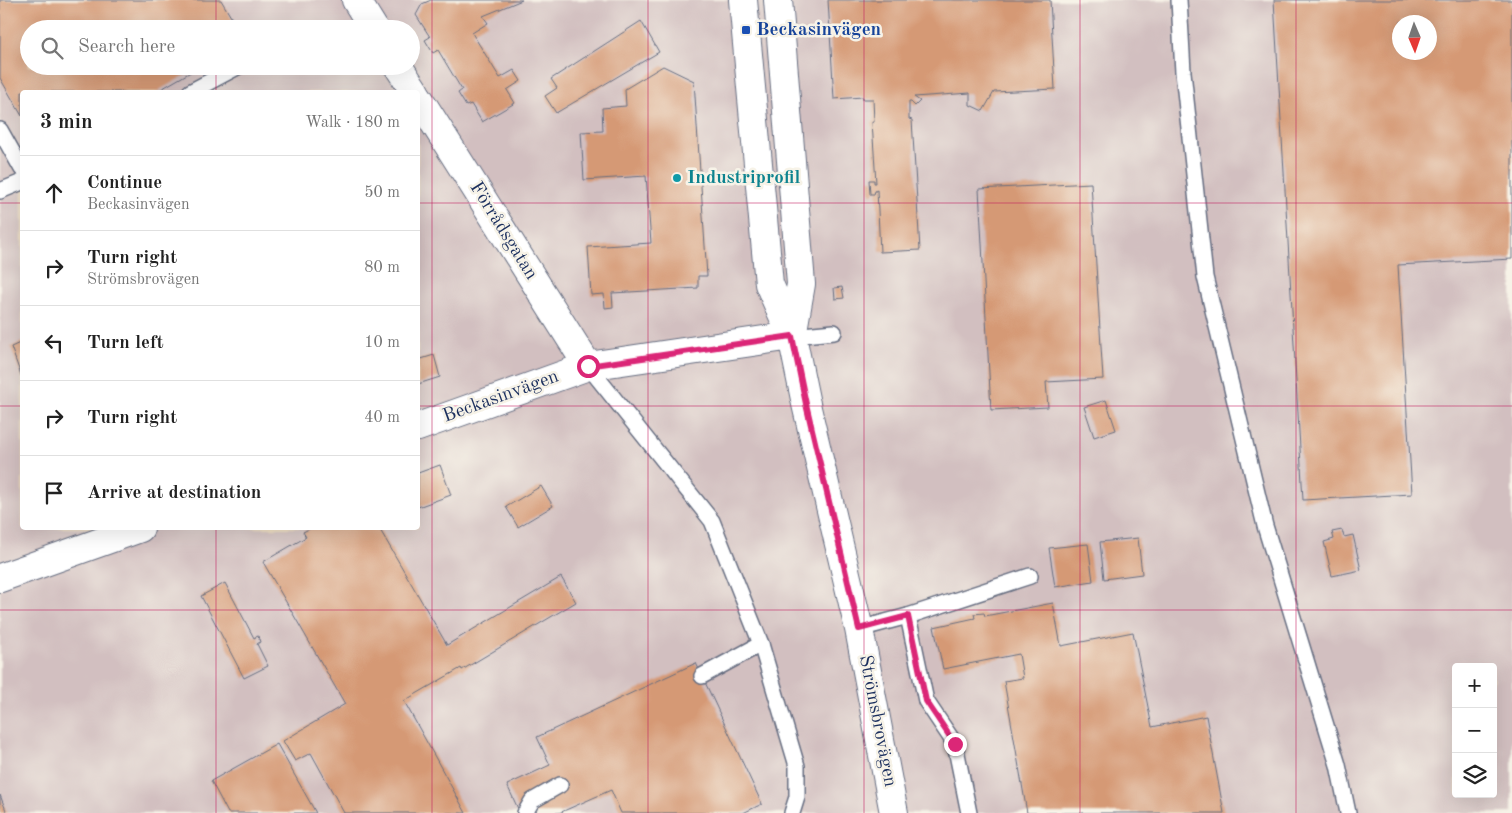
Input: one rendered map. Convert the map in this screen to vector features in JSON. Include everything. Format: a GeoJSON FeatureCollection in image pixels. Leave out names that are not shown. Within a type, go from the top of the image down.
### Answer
{"type":"FeatureCollection","features":[{"type":"Feature","properties":{"kind":"main road"},"geometry":{"type":"LineString","coordinates":[[356,0],[368,20]]}},
{"type":"Feature","properties":{"kind":"main road","name":"Strömsbrovägen"},"geometry":{"type":"LineString","coordinates":[[743,0],[769,284],[792,336],[806,404],[859,629],[894,813]]}},
{"type":"Feature","properties":{"kind":"main road","name":"Strömsbrovägen"},"geometry":{"type":"LineString","coordinates":[[778,0],[801,284],[792,336]]}},
{"type":"Feature","properties":{"kind":"main road"},"geometry":{"type":"LineString","coordinates":[[404,75],[414,90]]}},
{"type":"Feature","properties":{"kind":"main road","name":"Förrådsgatan"},"geometry":{"type":"LineString","coordinates":[[420,100],[588,366]]}},
{"type":"Feature","properties":{"kind":"main road","name":"Beckasinvägen"},"geometry":{"type":"LineString","coordinates":[[420,426],[588,366],[792,336]]}},
{"type":"Feature","properties":{"kind":"main road"},"geometry":{"type":"LineString","coordinates":[[0,578],[134,530]]}},
{"type":"Feature","properties":{"kind":"lane"},"geometry":{"type":"LineString","coordinates":[[1179,0],[1183,72],[1204,277],[1265,526],[1338,765],[1348,813]]}},
{"type":"Feature","properties":{"kind":"lane"},"geometry":{"type":"LineString","coordinates":[[194,90],[222,75]]}},
{"type":"Feature","properties":{"kind":"lane"},"geometry":{"type":"LineString","coordinates":[[0,130],[20,165]]}},
{"type":"Feature","properties":{"kind":"lane"},"geometry":{"type":"LineString","coordinates":[[0,191],[20,183]]}},
{"type":"Feature","properties":{"kind":"lane"},"geometry":{"type":"LineString","coordinates":[[792,336],[834,332]]}},
{"type":"Feature","properties":{"kind":"lane"},"geometry":{"type":"LineString","coordinates":[[588,366],[712,521],[761,644],[797,766],[797,797],[792,813]]}},
{"type":"Feature","properties":{"kind":"lane"},"geometry":{"type":"LineString","coordinates":[[859,629],[908,616],[1030,576]]}},
{"type":"Feature","properties":{"kind":"lane"},"geometry":{"type":"LineString","coordinates":[[908,616],[926,701],[955,744],[969,813]]}},
{"type":"Feature","properties":{"kind":"lane"},"geometry":{"type":"LineString","coordinates":[[702,676],[761,644]]}},
{"type":"Feature","properties":{"kind":"lane"},"geometry":{"type":"LineString","coordinates":[[525,813],[532,801],[560,785]]}},
{"type":"Feature","properties":{"kind":"shaded area"},"geometry":{"type":"Polygon","coordinates":[[[0,0],[1512,0],[1512,813],[0,813],[0,0]]]}},
{"type":"Feature","properties":{"kind":"building"},"geometry":{"type":"Polygon","coordinates":[[[0,0],[221,0],[233,20],[20,20],[20,75],[185,75],[159,90],[20,90],[20,113],[0,78],[0,0]]]}},
{"type":"Feature","properties":{"kind":"building"},"geometry":{"type":"Polygon","coordinates":[[[431,0],[522,0],[483,16],[488,23],[472,33],[500,78],[514,70],[521,81],[507,90],[515,103],[482,122],[471,104],[466,106],[458,93],[462,90],[438,50],[433,53],[425,40],[430,37],[416,15],[422,4],[431,0]]]}},
{"type":"Feature","properties":{"kind":"building"},"geometry":{"type":"Polygon","coordinates":[[[828,0],[1050,0],[1055,89],[994,92],[983,111],[970,105],[970,93],[914,97],[920,101],[915,106],[909,102],[909,119],[912,120],[920,250],[880,252],[877,190],[874,194],[870,194],[869,180],[874,180],[874,183],[876,183],[872,122],[874,122],[873,99],[863,99],[863,97],[834,99],[828,0]]]}},
{"type":"Feature","properties":{"kind":"building"},"geometry":{"type":"Polygon","coordinates":[[[1274,0],[1512,0],[1512,259],[1398,265],[1412,494],[1303,500],[1274,0]]]}},
{"type":"Feature","properties":{"kind":"building"},"geometry":{"type":"Polygon","coordinates":[[[641,21],[659,52],[556,113],[545,96],[557,88],[551,79],[641,21]]]}},
{"type":"Feature","properties":{"kind":"building","name":"Industriprofil"},"geometry":{"type":"Polygon","coordinates":[[[663,66],[694,81],[707,276],[698,276],[698,288],[612,293],[613,307],[605,308],[604,294],[591,295],[588,247],[651,243],[646,176],[584,180],[581,132],[603,131],[602,108],[626,106],[625,89],[663,66]]]}},
{"type":"Feature","properties":{"kind":"building"},"geometry":{"type":"Polygon","coordinates":[[[1091,183],[1103,379],[1046,382],[1048,407],[991,410],[979,189],[1091,183]]]}},
{"type":"Feature","properties":{"kind":"building"},"geometry":{"type":"Polygon","coordinates":[[[842,287],[844,298],[835,299],[834,288],[842,287]]]}},
{"type":"Feature","properties":{"kind":"building"},"geometry":{"type":"Polygon","coordinates":[[[20,343],[20,372],[11,347],[20,343]]]}},
{"type":"Feature","properties":{"kind":"building"},"geometry":{"type":"Polygon","coordinates":[[[434,355],[440,377],[420,383],[420,359],[434,355]]]}},
{"type":"Feature","properties":{"kind":"building"},"geometry":{"type":"Polygon","coordinates":[[[1106,400],[1116,430],[1094,437],[1084,407],[1106,400]]]}},
{"type":"Feature","properties":{"kind":"building"},"geometry":{"type":"Polygon","coordinates":[[[440,465],[451,495],[420,506],[420,472],[440,465]]]}},
{"type":"Feature","properties":{"kind":"building"},"geometry":{"type":"Polygon","coordinates":[[[541,486],[553,506],[518,527],[506,507],[541,486]]]}},
{"type":"Feature","properties":{"kind":"building"},"geometry":{"type":"Polygon","coordinates":[[[307,530],[380,530],[447,645],[561,577],[576,602],[462,670],[461,668],[404,701],[466,813],[344,813],[311,753],[295,761],[283,741],[345,704],[263,562],[306,537],[303,532],[307,530]]]}},
{"type":"Feature","properties":{"kind":"building"},"geometry":{"type":"Polygon","coordinates":[[[1342,530],[1344,537],[1353,535],[1361,570],[1332,576],[1324,542],[1334,539],[1332,532],[1342,530]]]}},
{"type":"Feature","properties":{"kind":"building"},"geometry":{"type":"Polygon","coordinates":[[[1138,538],[1142,574],[1104,579],[1100,542],[1138,538]]]}},
{"type":"Feature","properties":{"kind":"building"},"geometry":{"type":"Polygon","coordinates":[[[1088,544],[1093,581],[1055,587],[1049,548],[1088,544]]]}},
{"type":"Feature","properties":{"kind":"building"},"geometry":{"type":"Polygon","coordinates":[[[225,583],[254,638],[258,636],[260,642],[257,644],[268,666],[244,678],[201,596],[225,583]]]}},
{"type":"Feature","properties":{"kind":"building"},"geometry":{"type":"Polygon","coordinates":[[[1053,603],[1061,646],[1133,632],[1152,727],[1206,716],[1224,813],[1027,813],[1004,681],[1023,678],[1019,654],[943,669],[934,627],[975,618],[974,614],[984,613],[985,616],[1053,603]]]}},
{"type":"Feature","properties":{"kind":"building"},"geometry":{"type":"Polygon","coordinates":[[[696,663],[762,804],[743,813],[621,813],[611,790],[559,813],[520,813],[507,785],[550,765],[537,737],[696,663]]]}},
{"type":"Feature","properties":{"kind":"building"},"geometry":{"type":"Polygon","coordinates":[[[277,744],[316,813],[228,813],[211,781],[277,744]]]}},
{"type":"Feature","properties":{"kind":"building"},"geometry":{"type":"Polygon","coordinates":[[[0,795],[7,813],[0,813],[0,795]]]}},
{"type":"Feature","properties":{"kind":"place","name":"Beckasinvägen"},"geometry":{"type":"Point","coordinates":[746,30]}},
{"type":"Feature","properties":{"kind":"place","name":"Industriprofil"},"geometry":{"type":"Point","coordinates":[677,178]}},
{"type":"Feature","properties":{"kind":"route"},"geometry":{"type":"LineString","coordinates":[[588,366],[792,336],[806,404],[859,629],[908,616],[926,701],[955,744]]}}]}
